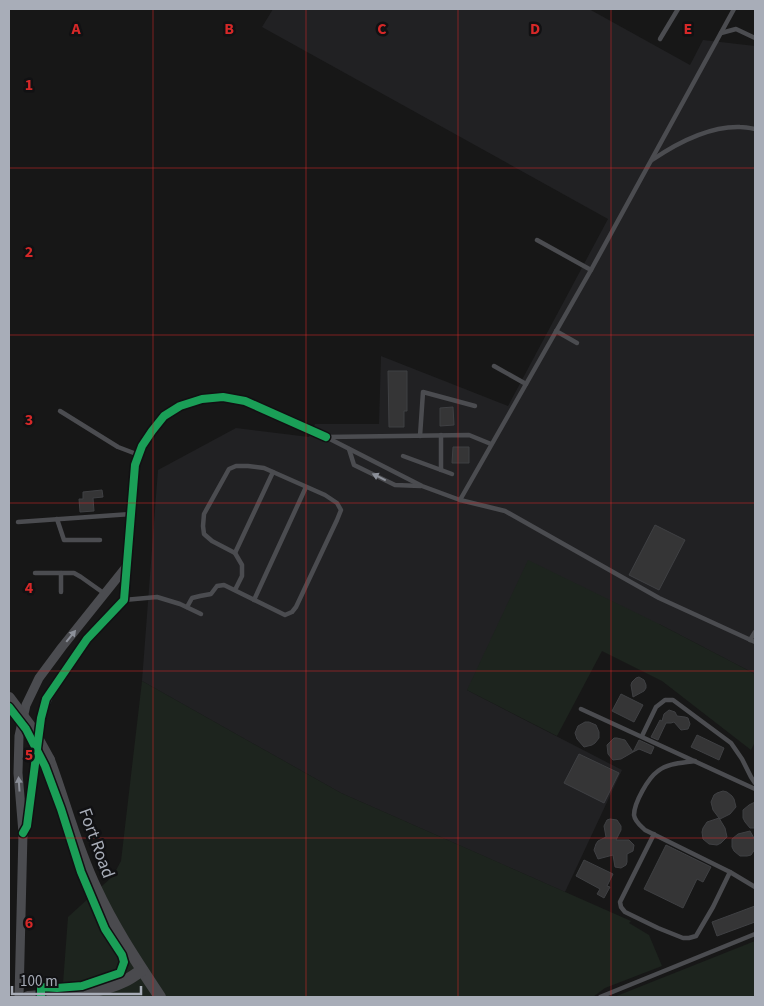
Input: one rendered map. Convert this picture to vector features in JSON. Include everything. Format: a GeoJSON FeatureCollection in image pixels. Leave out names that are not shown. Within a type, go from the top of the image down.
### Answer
{"type":"FeatureCollection","features":[{"type":"Feature","properties":{"kind":"street"},"geometry":{"type":"LineString","coordinates":[[39,729],[43,708],[49,694],[87,639],[124,600],[135,465],[142,446],[164,416],[180,406],[223,397],[245,401],[326,437]]}},
{"type":"Feature","properties":{"kind":"street"},"geometry":{"type":"LineString","coordinates":[[19,997],[23,833],[18,772],[19,736],[26,705],[39,678],[127,566]]}},
{"type":"Feature","properties":{"kind":"street","name":"Fort Road"},"geometry":{"type":"LineString","coordinates":[[9,698],[32,729],[49,760],[95,889],[114,925],[160,997]]}},
{"type":"Feature","properties":{"kind":"street"},"geometry":{"type":"LineString","coordinates":[[23,833],[28,826],[36,755]]}},
{"type":"Feature","properties":{"kind":"street"},"geometry":{"type":"LineString","coordinates":[[28,997],[94,991],[125,981],[142,970]]}},
{"type":"Feature","properties":{"kind":"lane"},"geometry":{"type":"LineString","coordinates":[[660,39],[678,9]]}},
{"type":"Feature","properties":{"kind":"lane"},"geometry":{"type":"LineString","coordinates":[[460,500],[734,9]]}},
{"type":"Feature","properties":{"kind":"lane"},"geometry":{"type":"LineString","coordinates":[[721,33],[736,29],[755,38]]}},
{"type":"Feature","properties":{"kind":"lane"},"geometry":{"type":"LineString","coordinates":[[649,162],[670,147],[716,129],[738,127],[755,129]]}},
{"type":"Feature","properties":{"kind":"lane"},"geometry":{"type":"LineString","coordinates":[[537,240],[590,270]]}},
{"type":"Feature","properties":{"kind":"lane"},"geometry":{"type":"LineString","coordinates":[[556,331],[577,342]]}},
{"type":"Feature","properties":{"kind":"lane"},"geometry":{"type":"LineString","coordinates":[[494,366],[526,384]]}},
{"type":"Feature","properties":{"kind":"lane"},"geometry":{"type":"LineString","coordinates":[[420,436],[423,392],[474,406]]}},
{"type":"Feature","properties":{"kind":"lane"},"geometry":{"type":"LineString","coordinates":[[60,411],[118,448],[139,455]]}},
{"type":"Feature","properties":{"kind":"lane"},"geometry":{"type":"LineString","coordinates":[[441,435],[441,470]]}},
{"type":"Feature","properties":{"kind":"lane"},"geometry":{"type":"LineString","coordinates":[[326,437],[469,435],[491,444]]}},
{"type":"Feature","properties":{"kind":"lane"},"geometry":{"type":"LineString","coordinates":[[326,437],[422,486],[460,500],[505,510],[659,598],[753,641],[755,632]]}},
{"type":"Feature","properties":{"kind":"lane"},"geometry":{"type":"LineString","coordinates":[[350,449],[354,465],[395,484],[422,486]]}},
{"type":"Feature","properties":{"kind":"lane"},"geometry":{"type":"LineString","coordinates":[[403,456],[452,474]]}},
{"type":"Feature","properties":{"kind":"lane"},"geometry":{"type":"LineString","coordinates":[[187,607],[192,598],[211,594],[217,586],[224,585],[285,615],[292,612],[337,520],[341,510],[336,503],[324,495],[264,468],[236,466],[230,469],[204,514],[203,526],[204,534],[212,541],[236,552],[242,565],[242,576],[235,590]]}},
{"type":"Feature","properties":{"kind":"lane"},"geometry":{"type":"LineString","coordinates":[[236,552],[273,472]]}},
{"type":"Feature","properties":{"kind":"lane"},"geometry":{"type":"LineString","coordinates":[[254,600],[306,487]]}},
{"type":"Feature","properties":{"kind":"lane"},"geometry":{"type":"LineString","coordinates":[[18,522],[131,514]]}},
{"type":"Feature","properties":{"kind":"lane"},"geometry":{"type":"LineString","coordinates":[[57,519],[64,540],[100,540]]}},
{"type":"Feature","properties":{"kind":"lane"},"geometry":{"type":"LineString","coordinates":[[35,573],[61,572],[76,574],[105,594]]}},
{"type":"Feature","properties":{"kind":"lane"},"geometry":{"type":"LineString","coordinates":[[61,572],[61,592]]}},
{"type":"Feature","properties":{"kind":"lane"},"geometry":{"type":"LineString","coordinates":[[124,600],[157,597],[180,604],[201,614]]}},
{"type":"Feature","properties":{"kind":"lane"},"geometry":{"type":"LineString","coordinates":[[642,736],[656,707],[665,700],[673,700],[731,743],[755,783]]}},
{"type":"Feature","properties":{"kind":"lane"},"geometry":{"type":"LineString","coordinates":[[581,709],[755,789]]}},
{"type":"Feature","properties":{"kind":"lane"},"geometry":{"type":"LineString","coordinates":[[695,761],[674,764],[658,770],[648,781],[637,803],[634,815],[638,824],[645,830],[730,872],[755,887]]}},
{"type":"Feature","properties":{"kind":"lane"},"geometry":{"type":"LineString","coordinates":[[654,834],[620,902],[625,912],[675,935],[689,938],[696,936],[730,872]]}},
{"type":"Feature","properties":{"kind":"lane"},"geometry":{"type":"LineString","coordinates":[[600,997],[755,934]]}},
{"type":"Feature","properties":{"kind":"shaded area"},"geometry":{"type":"Polygon","coordinates":[[[273,9],[589,9],[690,65],[703,40],[755,46],[755,674],[659,624],[467,690],[622,770],[565,892],[341,793],[142,681],[158,470],[236,428],[309,437],[315,424],[379,424],[381,356],[508,406],[608,219],[262,27],[273,9]]]}},
{"type":"Feature","properties":{"kind":"shaded area"},"geometry":{"type":"Polygon","coordinates":[[[528,560],[659,624],[755,674],[755,742],[751,750],[662,681],[602,651],[557,736],[467,690],[528,560]]]}},
{"type":"Feature","properties":{"kind":"shaded area"},"geometry":{"type":"Polygon","coordinates":[[[142,681],[341,793],[631,921],[629,923],[649,935],[662,966],[605,988],[593,997],[62,997],[68,917],[113,876],[121,861],[142,681]]]}},
{"type":"Feature","properties":{"kind":"shaded area"},"geometry":{"type":"Polygon","coordinates":[[[755,941],[755,997],[614,997],[755,941]]]}},
{"type":"Feature","properties":{"kind":"building"},"geometry":{"type":"Polygon","coordinates":[[[388,371],[407,371],[407,411],[404,411],[404,427],[389,427],[388,371]]]}},
{"type":"Feature","properties":{"kind":"building"},"geometry":{"type":"Polygon","coordinates":[[[453,407],[454,425],[440,426],[440,408],[453,407]]]}},
{"type":"Feature","properties":{"kind":"building"},"geometry":{"type":"Polygon","coordinates":[[[453,447],[469,447],[469,463],[452,463],[453,447]]]}},
{"type":"Feature","properties":{"kind":"building"},"geometry":{"type":"Polygon","coordinates":[[[102,490],[103,497],[93,498],[94,511],[80,512],[79,499],[83,499],[83,492],[102,490]]]}},
{"type":"Feature","properties":{"kind":"building"},"geometry":{"type":"Polygon","coordinates":[[[655,525],[685,540],[659,590],[629,575],[655,525]]]}},
{"type":"Feature","properties":{"kind":"building"},"geometry":{"type":"Polygon","coordinates":[[[639,677],[644,680],[646,688],[633,697],[631,685],[639,677]]]}},
{"type":"Feature","properties":{"kind":"building"},"geometry":{"type":"Polygon","coordinates":[[[621,694],[643,705],[634,722],[612,711],[621,694]]]}},
{"type":"Feature","properties":{"kind":"building"},"geometry":{"type":"Polygon","coordinates":[[[669,710],[675,712],[677,716],[688,718],[690,724],[688,729],[681,730],[674,722],[666,723],[658,740],[651,737],[660,720],[662,721],[664,714],[669,710]]]}},
{"type":"Feature","properties":{"kind":"building"},"geometry":{"type":"Polygon","coordinates":[[[585,722],[596,725],[599,738],[592,745],[584,747],[577,739],[575,733],[578,726],[585,722]]]}},
{"type":"Feature","properties":{"kind":"building"},"geometry":{"type":"Polygon","coordinates":[[[697,735],[724,748],[719,760],[691,747],[697,735]]]}},
{"type":"Feature","properties":{"kind":"building"},"geometry":{"type":"Polygon","coordinates":[[[614,738],[625,740],[633,752],[621,759],[613,760],[608,754],[607,745],[614,738]]]}},
{"type":"Feature","properties":{"kind":"building"},"geometry":{"type":"Polygon","coordinates":[[[639,740],[654,747],[651,754],[639,749],[633,752],[639,740]]]}},
{"type":"Feature","properties":{"kind":"building"},"geometry":{"type":"Polygon","coordinates":[[[579,754],[619,773],[604,803],[564,783],[579,754]]]}},
{"type":"Feature","properties":{"kind":"building"},"geometry":{"type":"Polygon","coordinates":[[[727,792],[734,799],[736,807],[730,814],[720,819],[713,810],[711,802],[717,793],[727,792]]]}},
{"type":"Feature","properties":{"kind":"building"},"geometry":{"type":"Polygon","coordinates":[[[755,802],[755,828],[750,828],[743,818],[743,810],[755,802]]]}},
{"type":"Feature","properties":{"kind":"building"},"geometry":{"type":"Polygon","coordinates":[[[719,818],[725,828],[727,837],[717,845],[709,844],[703,839],[703,828],[707,822],[719,818]]]}},
{"type":"Feature","properties":{"kind":"building"},"geometry":{"type":"Polygon","coordinates":[[[607,820],[617,820],[621,826],[616,840],[629,840],[634,845],[633,851],[627,854],[626,865],[621,868],[615,867],[613,855],[598,859],[594,850],[598,841],[606,837],[604,826],[607,820]]]}},
{"type":"Feature","properties":{"kind":"building"},"geometry":{"type":"Polygon","coordinates":[[[750,831],[755,840],[755,849],[751,855],[740,856],[732,847],[732,839],[738,834],[750,831]]]}},
{"type":"Feature","properties":{"kind":"building"},"geometry":{"type":"Polygon","coordinates":[[[666,845],[711,867],[703,882],[697,879],[683,908],[644,889],[666,845]]]}},
{"type":"Feature","properties":{"kind":"building"},"geometry":{"type":"Polygon","coordinates":[[[584,860],[613,874],[607,886],[610,887],[604,898],[597,894],[600,889],[576,876],[584,860]]]}},
{"type":"Feature","properties":{"kind":"building"},"geometry":{"type":"Polygon","coordinates":[[[755,906],[755,922],[717,936],[712,922],[755,906]]]}},
{"type":"Feature","properties":{"kind":"cycle path"},"geometry":{"type":"LineString","coordinates":[[23,833],[27,826],[41,718],[46,699],[87,639],[124,600],[135,465],[142,446],[152,431],[164,416],[180,406],[202,399],[223,397],[245,401],[326,437]]}},
{"type":"Feature","properties":{"kind":"cycle path"},"geometry":{"type":"LineString","coordinates":[[9,707],[26,729],[45,766],[81,872],[105,929],[122,955],[124,962],[120,973],[82,986],[41,987],[41,997]]}}]}
